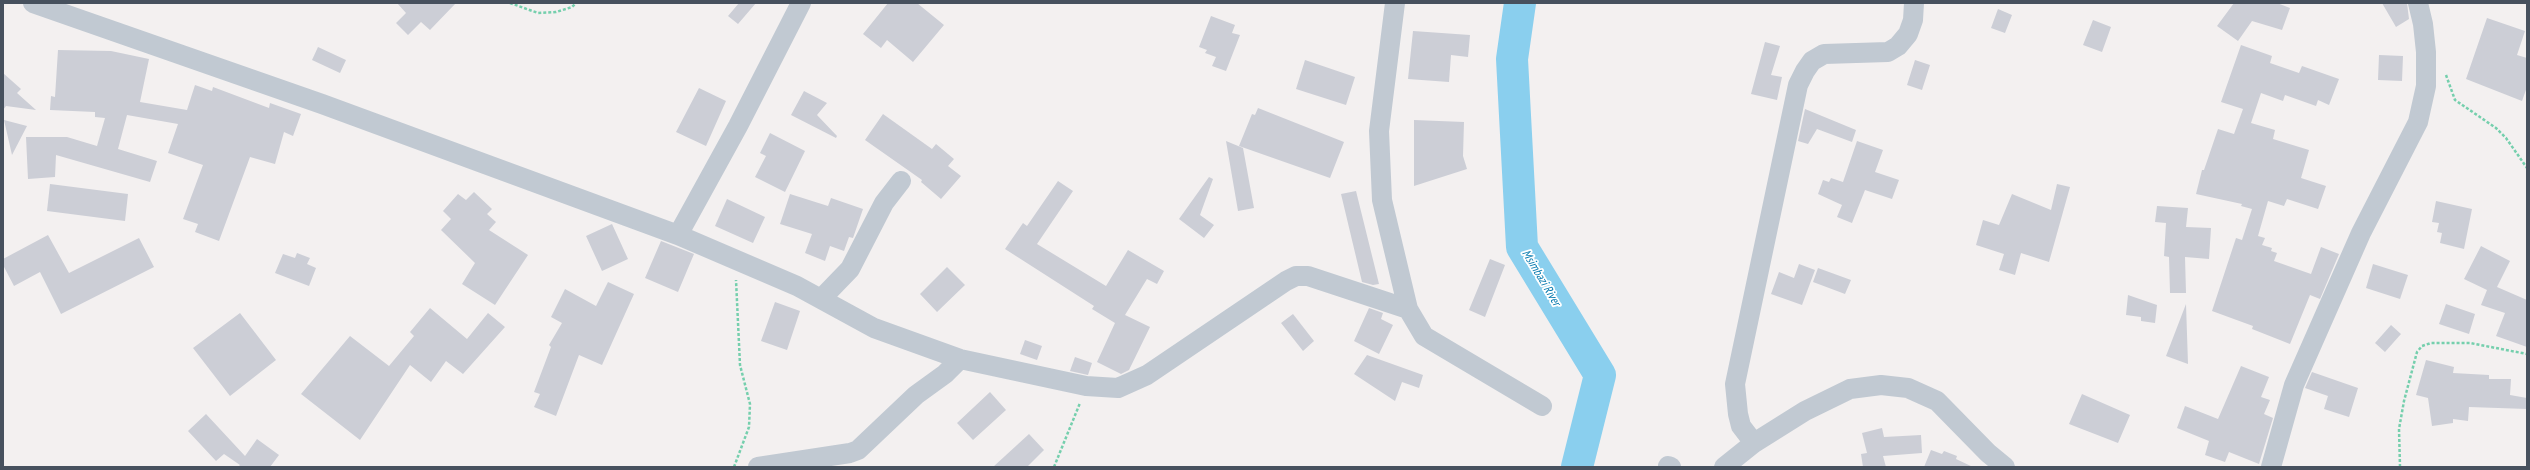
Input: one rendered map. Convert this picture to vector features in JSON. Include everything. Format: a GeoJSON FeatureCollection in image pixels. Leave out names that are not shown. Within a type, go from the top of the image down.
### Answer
{"type":"FeatureCollection","features":[{"type":"Feature","properties":{"kind":"street"},"geometry":{"type":"LineString","coordinates":[[33,3],[322,104],[678,235],[821,299],[842,313],[874,328],[960,359],[1086,386],[1118,388],[1127,386],[1189,347],[1286,280],[1296,276],[1308,276],[1408,309]]}},
{"type":"Feature","properties":{"kind":"street"},"geometry":{"type":"LineString","coordinates":[[678,235],[738,126],[802,3]]}},
{"type":"Feature","properties":{"kind":"street"},"geometry":{"type":"LineString","coordinates":[[1395,3],[1379,131],[1382,200],[1408,309],[1424,336],[1542,406]]}},
{"type":"Feature","properties":{"kind":"street"},"geometry":{"type":"LineString","coordinates":[[1754,443],[1741,426],[1738,414],[1736,384],[1798,85],[1812,61],[1824,54],[1888,52],[1898,46],[1908,34],[1913,20],[1914,3]]}},
{"type":"Feature","properties":{"kind":"street"},"geometry":{"type":"LineString","coordinates":[[2271,467],[2294,385],[2361,233],[2418,122],[2426,86],[2426,52],[2423,24],[2418,3]]}},
{"type":"Feature","properties":{"kind":"street"},"geometry":{"type":"LineString","coordinates":[[821,299],[850,269],[884,203],[901,181]]}},
{"type":"Feature","properties":{"kind":"street"},"geometry":{"type":"LineString","coordinates":[[758,467],[850,453],[858,450],[916,394],[945,374],[960,359]]}},
{"type":"Feature","properties":{"kind":"street"},"geometry":{"type":"LineString","coordinates":[[1724,467],[1754,443],[1805,411],[1850,389],[1881,385],[1908,388],[1937,401],[1985,460],[2005,467]]}},
{"type":"Feature","properties":{"kind":"path"},"geometry":{"type":"LineString","coordinates":[[510,3],[538,13],[556,12],[572,7],[576,3]]}},
{"type":"Feature","properties":{"kind":"path"},"geometry":{"type":"LineString","coordinates":[[2446,68],[2449,89],[2455,100],[2496,128],[2506,138],[2527,168]]}},
{"type":"Feature","properties":{"kind":"path"},"geometry":{"type":"LineString","coordinates":[[734,467],[749,427],[750,412],[750,404],[740,365],[736,281],[740,262]]}},
{"type":"Feature","properties":{"kind":"path"},"geometry":{"type":"LineString","coordinates":[[2400,467],[2399,429],[2411,371],[2417,352],[2422,346],[2431,343],[2470,343],[2527,354]]}},
{"type":"Feature","properties":{"kind":"path"},"geometry":{"type":"LineString","coordinates":[[1054,467],[1071,428],[1086,386]]}},
{"type":"Feature","properties":{"kind":"building"},"geometry":{"type":"Polygon","coordinates":[[[397,3],[456,3],[430,30],[421,22],[408,35],[396,23],[406,13],[397,3]]]}},
{"type":"Feature","properties":{"kind":"building"},"geometry":{"type":"Polygon","coordinates":[[[739,3],[756,3],[738,24],[728,16],[739,3]]]}},
{"type":"Feature","properties":{"kind":"building"},"geometry":{"type":"Polygon","coordinates":[[[888,3],[917,3],[944,25],[913,62],[887,40],[881,48],[863,34],[888,3]]]}},
{"type":"Feature","properties":{"kind":"building"},"geometry":{"type":"Polygon","coordinates":[[[2234,3],[2277,3],[2290,8],[2282,30],[2252,21],[2238,41],[2217,26],[2234,3]]]}},
{"type":"Feature","properties":{"kind":"building"},"geometry":{"type":"Polygon","coordinates":[[[2382,3],[2407,3],[2409,19],[2396,27],[2382,3]]]}},
{"type":"Feature","properties":{"kind":"building"},"geometry":{"type":"Polygon","coordinates":[[[1998,9],[2012,15],[2005,33],[1991,28],[1998,9]]]}},
{"type":"Feature","properties":{"kind":"building"},"geometry":{"type":"Polygon","coordinates":[[[1211,16],[1235,25],[1232,33],[1240,35],[1226,71],[1212,66],[1216,57],[1205,53],[1207,50],[1199,47],[1211,16]]]}},
{"type":"Feature","properties":{"kind":"building"},"geometry":{"type":"Polygon","coordinates":[[[2487,18],[2525,31],[2517,55],[2527,58],[2527,87],[2522,101],[2466,79],[2487,18]]]}},
{"type":"Feature","properties":{"kind":"building"},"geometry":{"type":"Polygon","coordinates":[[[2093,20],[2111,27],[2102,52],[2083,45],[2093,20]]]}},
{"type":"Feature","properties":{"kind":"building"},"geometry":{"type":"Polygon","coordinates":[[[1413,31],[1470,35],[1468,57],[1451,55],[1449,82],[1408,79],[1413,31]]]}},
{"type":"Feature","properties":{"kind":"building"},"geometry":{"type":"Polygon","coordinates":[[[1765,42],[1780,46],[1771,75],[1782,77],[1777,100],[1751,94],[1765,42]]]}},
{"type":"Feature","properties":{"kind":"building"},"geometry":{"type":"Polygon","coordinates":[[[2241,45],[2272,56],[2270,63],[2299,73],[2302,66],[2339,79],[2329,105],[2318,100],[2316,106],[2285,95],[2283,101],[2261,93],[2251,123],[2275,130],[2273,139],[2309,150],[2301,178],[2326,186],[2318,209],[2287,199],[2284,206],[2268,201],[2258,236],[2265,238],[2262,245],[2272,248],[2271,251],[2277,253],[2274,261],[2311,274],[2321,247],[2339,254],[2320,299],[2310,295],[2290,344],[2252,329],[2253,326],[2212,311],[2236,238],[2242,240],[2252,209],[2241,206],[2242,204],[2196,194],[2202,170],[2204,170],[2218,129],[2234,134],[2243,109],[2221,102],[2241,45]]]}},
{"type":"Feature","properties":{"kind":"building"},"geometry":{"type":"Polygon","coordinates":[[[318,47],[346,60],[340,73],[312,60],[318,47]]]}},
{"type":"Feature","properties":{"kind":"building"},"geometry":{"type":"Polygon","coordinates":[[[58,50],[111,51],[149,59],[140,102],[187,110],[195,85],[212,91],[213,87],[269,108],[270,103],[301,114],[293,136],[284,132],[275,164],[250,157],[219,241],[195,232],[198,224],[183,219],[203,165],[168,153],[178,124],[127,115],[118,149],[157,161],[150,182],[56,155],[55,177],[28,179],[26,137],[67,137],[97,146],[105,118],[95,117],[95,112],[50,110],[51,96],[55,97],[58,50]]]}},
{"type":"Feature","properties":{"kind":"building"},"geometry":{"type":"Polygon","coordinates":[[[2379,55],[2403,56],[2402,81],[2378,80],[2379,55]]]}},
{"type":"Feature","properties":{"kind":"building"},"geometry":{"type":"Polygon","coordinates":[[[1305,60],[1355,77],[1346,105],[1296,89],[1305,60]]]}},
{"type":"Feature","properties":{"kind":"building"},"geometry":{"type":"Polygon","coordinates":[[[1915,60],[1930,65],[1922,90],[1907,85],[1915,60]]]}},
{"type":"Feature","properties":{"kind":"building"},"geometry":{"type":"Polygon","coordinates":[[[3,73],[21,89],[17,93],[36,110],[6,106],[3,110],[3,73]]]}},
{"type":"Feature","properties":{"kind":"building"},"geometry":{"type":"Polygon","coordinates":[[[699,88],[726,101],[706,146],[676,132],[699,88]]]}},
{"type":"Feature","properties":{"kind":"building"},"geometry":{"type":"Polygon","coordinates":[[[804,91],[827,103],[817,115],[837,136],[836,138],[791,115],[804,91]]]}},
{"type":"Feature","properties":{"kind":"building"},"geometry":{"type":"Polygon","coordinates":[[[1258,108],[1344,142],[1330,178],[1239,146],[1252,114],[1255,115],[1258,108]]]}},
{"type":"Feature","properties":{"kind":"building"},"geometry":{"type":"Polygon","coordinates":[[[1805,109],[1856,130],[1852,142],[1817,129],[1808,144],[1798,141],[1805,109]]]}},
{"type":"Feature","properties":{"kind":"building"},"geometry":{"type":"Polygon","coordinates":[[[883,114],[932,149],[936,144],[954,159],[948,166],[961,176],[941,199],[921,182],[922,180],[865,140],[883,114]]]}},
{"type":"Feature","properties":{"kind":"building"},"geometry":{"type":"Polygon","coordinates":[[[4,120],[27,126],[12,155],[4,120]]]}},
{"type":"Feature","properties":{"kind":"building"},"geometry":{"type":"Polygon","coordinates":[[[1414,120],[1464,122],[1463,156],[1467,169],[1414,186],[1414,120]]]}},
{"type":"Feature","properties":{"kind":"building"},"geometry":{"type":"Polygon","coordinates":[[[770,133],[805,151],[785,192],[755,177],[766,156],[760,153],[770,133]]]}},
{"type":"Feature","properties":{"kind":"building"},"geometry":{"type":"Polygon","coordinates":[[[1226,141],[1243,148],[1254,208],[1238,211],[1226,141]]]}},
{"type":"Feature","properties":{"kind":"building"},"geometry":{"type":"Polygon","coordinates":[[[1857,141],[1883,150],[1875,172],[1899,180],[1892,199],[1865,190],[1852,223],[1837,217],[1842,205],[1818,194],[1823,180],[1829,182],[1831,178],[1843,182],[1857,141]]]}},
{"type":"Feature","properties":{"kind":"building"},"geometry":{"type":"Polygon","coordinates":[[[1209,177],[1213,179],[1200,215],[1214,225],[1204,238],[1179,219],[1209,177]]]}},
{"type":"Feature","properties":{"kind":"building"},"geometry":{"type":"Polygon","coordinates":[[[1058,181],[1073,191],[1037,244],[1106,286],[1128,250],[1164,271],[1157,284],[1147,279],[1125,315],[1150,327],[1129,370],[1121,374],[1097,362],[1115,323],[1092,309],[1094,306],[1005,249],[1023,223],[1027,226],[1058,181]]]}},
{"type":"Feature","properties":{"kind":"building"},"geometry":{"type":"Polygon","coordinates":[[[50,184],[128,194],[125,221],[47,211],[50,184]]]}},
{"type":"Feature","properties":{"kind":"building"},"geometry":{"type":"Polygon","coordinates":[[[2057,184],[2070,187],[2049,262],[2021,253],[2015,275],[1999,270],[2004,254],[1976,245],[1983,220],[1999,225],[2012,194],[2051,210],[2057,184]]]}},
{"type":"Feature","properties":{"kind":"building"},"geometry":{"type":"Polygon","coordinates":[[[1356,191],[1379,284],[1373,285],[1362,282],[1341,194],[1356,191]]]}},
{"type":"Feature","properties":{"kind":"building"},"geometry":{"type":"Polygon","coordinates":[[[474,192],[492,209],[487,214],[496,222],[489,230],[528,255],[495,305],[462,284],[475,263],[441,230],[451,219],[443,211],[458,194],[466,200],[474,192]]]}},
{"type":"Feature","properties":{"kind":"building"},"geometry":{"type":"Polygon","coordinates":[[[790,194],[828,206],[831,198],[863,209],[853,238],[849,237],[844,251],[830,246],[825,261],[805,253],[812,234],[780,224],[790,194]]]}},
{"type":"Feature","properties":{"kind":"building"},"geometry":{"type":"Polygon","coordinates":[[[727,199],[765,217],[753,243],[715,226],[727,199]]]}},
{"type":"Feature","properties":{"kind":"building"},"geometry":{"type":"Polygon","coordinates":[[[2436,201],[2472,209],[2464,249],[2440,243],[2442,233],[2437,232],[2439,223],[2432,222],[2436,201]]]}},
{"type":"Feature","properties":{"kind":"building"},"geometry":{"type":"Polygon","coordinates":[[[2157,206],[2188,208],[2186,227],[2211,228],[2209,259],[2185,257],[2186,293],[2170,293],[2169,257],[2164,256],[2166,223],[2155,222],[2157,206]]]}},
{"type":"Feature","properties":{"kind":"building"},"geometry":{"type":"Polygon","coordinates":[[[612,224],[628,259],[602,271],[586,236],[612,224]]]}},
{"type":"Feature","properties":{"kind":"building"},"geometry":{"type":"Polygon","coordinates":[[[48,235],[69,273],[139,238],[154,267],[61,314],[40,272],[14,286],[3,265],[3,259],[48,235]]]}},
{"type":"Feature","properties":{"kind":"building"},"geometry":{"type":"Polygon","coordinates":[[[661,241],[694,254],[678,292],[645,278],[661,241]]]}},
{"type":"Feature","properties":{"kind":"building"},"geometry":{"type":"Polygon","coordinates":[[[2481,246],[2510,261],[2497,287],[2527,300],[2527,347],[2496,336],[2505,313],[2481,305],[2487,290],[2464,279],[2481,246]]]}},
{"type":"Feature","properties":{"kind":"building"},"geometry":{"type":"Polygon","coordinates":[[[297,253],[310,258],[307,264],[316,268],[309,286],[275,273],[283,254],[295,258],[297,253]]]}},
{"type":"Feature","properties":{"kind":"building"},"geometry":{"type":"Polygon","coordinates":[[[1490,259],[1505,265],[1485,317],[1469,310],[1490,259]]]}},
{"type":"Feature","properties":{"kind":"building"},"geometry":{"type":"Polygon","coordinates":[[[1799,264],[1815,270],[1802,305],[1771,294],[1779,272],[1794,278],[1799,264]]]}},
{"type":"Feature","properties":{"kind":"building"},"geometry":{"type":"Polygon","coordinates":[[[2373,264],[2408,275],[2400,299],[2366,288],[2373,264]]]}},
{"type":"Feature","properties":{"kind":"building"},"geometry":{"type":"Polygon","coordinates":[[[947,267],[965,285],[937,312],[920,294],[947,267]]]}},
{"type":"Feature","properties":{"kind":"building"},"geometry":{"type":"Polygon","coordinates":[[[1818,268],[1851,280],[1845,294],[1813,282],[1818,268]]]}},
{"type":"Feature","properties":{"kind":"building"},"geometry":{"type":"Polygon","coordinates":[[[608,282],[634,294],[602,365],[579,355],[556,416],[534,407],[540,394],[534,392],[551,347],[549,345],[562,323],[551,317],[565,289],[596,306],[608,282]]]}},
{"type":"Feature","properties":{"kind":"building"},"geometry":{"type":"Polygon","coordinates":[[[2128,295],[2157,305],[2155,323],[2141,321],[2141,317],[2126,315],[2128,295]]]}},
{"type":"Feature","properties":{"kind":"building"},"geometry":{"type":"Polygon","coordinates":[[[775,302],[800,311],[787,350],[761,341],[775,302]]]}},
{"type":"Feature","properties":{"kind":"building"},"geometry":{"type":"Polygon","coordinates":[[[2186,304],[2188,364],[2166,356],[2186,304]]]}},
{"type":"Feature","properties":{"kind":"building"},"geometry":{"type":"Polygon","coordinates":[[[2446,304],[2475,314],[2469,334],[2439,324],[2446,304]]]}},
{"type":"Feature","properties":{"kind":"building"},"geometry":{"type":"Polygon","coordinates":[[[430,308],[467,339],[488,313],[505,327],[463,374],[446,361],[431,382],[410,365],[360,440],[301,394],[350,336],[389,366],[414,336],[410,332],[430,308]]]}},
{"type":"Feature","properties":{"kind":"building"},"geometry":{"type":"Polygon","coordinates":[[[1369,308],[1383,313],[1381,319],[1393,325],[1379,354],[1354,341],[1369,308]]]}},
{"type":"Feature","properties":{"kind":"building"},"geometry":{"type":"Polygon","coordinates":[[[240,313],[276,360],[230,396],[193,348],[240,313]]]}},
{"type":"Feature","properties":{"kind":"building"},"geometry":{"type":"Polygon","coordinates":[[[1293,314],[1314,341],[1303,351],[1281,323],[1293,314]]]}},
{"type":"Feature","properties":{"kind":"building"},"geometry":{"type":"Polygon","coordinates":[[[2391,325],[2401,334],[2385,352],[2375,343],[2391,325]]]}},
{"type":"Feature","properties":{"kind":"building"},"geometry":{"type":"Polygon","coordinates":[[[1025,340],[1042,346],[1037,360],[1020,354],[1025,340]]]}},
{"type":"Feature","properties":{"kind":"building"},"geometry":{"type":"Polygon","coordinates":[[[1367,355],[1423,375],[1419,388],[1402,382],[1395,401],[1354,374],[1367,355]]]}},
{"type":"Feature","properties":{"kind":"building"},"geometry":{"type":"Polygon","coordinates":[[[1075,357],[1092,363],[1088,375],[1070,371],[1075,357]]]}},
{"type":"Feature","properties":{"kind":"building"},"geometry":{"type":"Polygon","coordinates":[[[2426,360],[2454,367],[2453,373],[2489,375],[2489,379],[2511,379],[2510,395],[2527,398],[2527,409],[2469,407],[2468,421],[2453,419],[2453,423],[2432,426],[2428,398],[2416,395],[2426,360]]]}},
{"type":"Feature","properties":{"kind":"building"},"geometry":{"type":"Polygon","coordinates":[[[2241,366],[2269,377],[2261,397],[2270,400],[2264,414],[2273,418],[2259,464],[2229,452],[2225,462],[2205,455],[2209,441],[2177,428],[2185,406],[2218,419],[2241,366]]]}},
{"type":"Feature","properties":{"kind":"building"},"geometry":{"type":"Polygon","coordinates":[[[2312,372],[2358,388],[2349,417],[2324,409],[2328,396],[2305,388],[2312,372]]]}},
{"type":"Feature","properties":{"kind":"building"},"geometry":{"type":"Polygon","coordinates":[[[990,392],[1006,410],[973,440],[957,423],[990,392]]]}},
{"type":"Feature","properties":{"kind":"building"},"geometry":{"type":"Polygon","coordinates":[[[2082,394],[2130,415],[2118,443],[2069,424],[2082,394]]]}},
{"type":"Feature","properties":{"kind":"building"},"geometry":{"type":"Polygon","coordinates":[[[206,414],[245,456],[257,439],[279,455],[270,467],[238,467],[240,465],[224,454],[216,461],[188,431],[206,414]]]}},
{"type":"Feature","properties":{"kind":"building"},"geometry":{"type":"Polygon","coordinates":[[[1882,428],[1884,437],[1921,435],[1922,453],[1883,456],[1886,467],[1863,467],[1861,454],[1867,453],[1862,433],[1882,428]]]}},
{"type":"Feature","properties":{"kind":"building"},"geometry":{"type":"Polygon","coordinates":[[[1029,434],[1044,450],[1027,467],[993,467],[1029,434]]]}},
{"type":"Feature","properties":{"kind":"building"},"geometry":{"type":"Polygon","coordinates":[[[1931,450],[1942,454],[1944,451],[1957,456],[1956,459],[1973,467],[1924,467],[1931,450]]]}},
{"type":"Feature","properties":{"kind":"waterway","name":"Msimbazi River"},"geometry":{"type":"LineString","coordinates":[[1520,3],[1512,59],[1522,247],[1600,375],[1577,467]]}}]}
